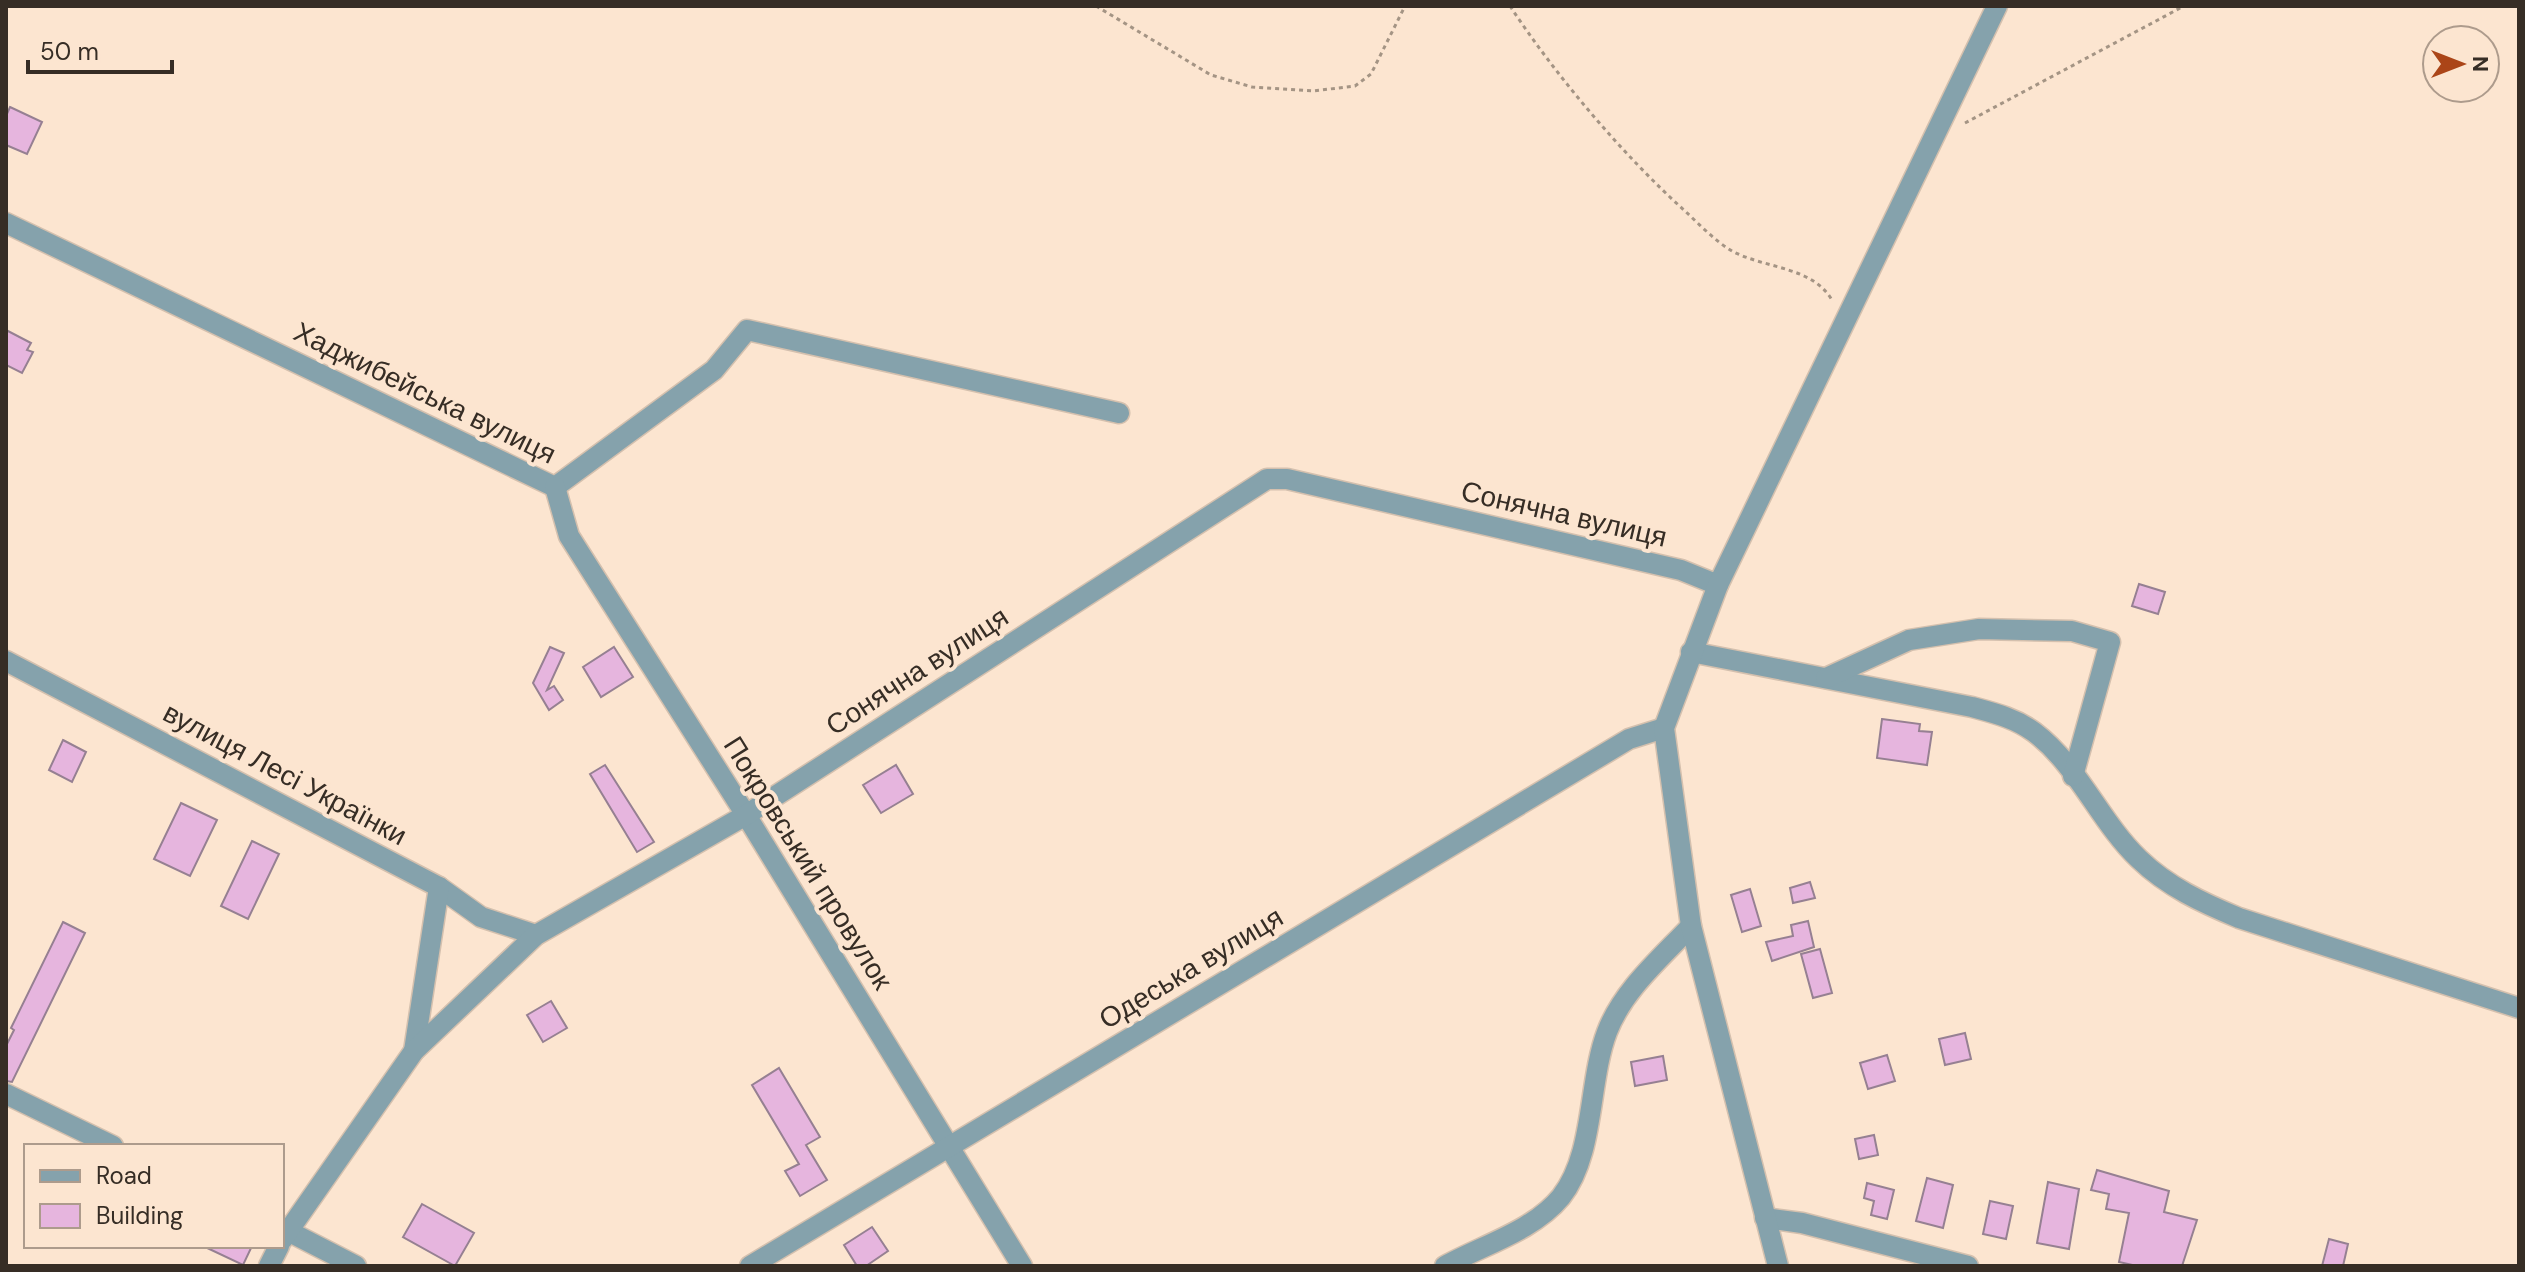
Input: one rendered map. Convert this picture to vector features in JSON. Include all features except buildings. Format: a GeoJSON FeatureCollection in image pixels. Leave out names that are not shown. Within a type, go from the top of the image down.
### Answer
{"type":"FeatureCollection","features":[{"type":"Feature","properties":{"kind":"street"},"geometry":{"type":"LineString","coordinates":[[1778,1266],[1691,926],[1664,728],[1718,585],[1997,6]]}},
{"type":"Feature","properties":{"kind":"street","name":"Хаджибейська вулиця"},"geometry":{"type":"LineString","coordinates":[[6,223],[555,487],[714,370],[747,330],[1119,413]]}},
{"type":"Feature","properties":{"kind":"street","name":"Сонячна вулиця"},"geometry":{"type":"LineString","coordinates":[[284,1233],[414,1051],[536,935],[746,815],[1267,479],[1287,479],[1681,570],[1718,585]]}},
{"type":"Feature","properties":{"kind":"street","name":"Покровський провулок"},"geometry":{"type":"LineString","coordinates":[[555,487],[569,536],[746,815],[1022,1266]]}},
{"type":"Feature","properties":{"kind":"street"},"geometry":{"type":"LineString","coordinates":[[1826,678],[1909,640],[1979,629],[2072,631],[2110,642],[2073,776]]}},
{"type":"Feature","properties":{"kind":"street"},"geometry":{"type":"LineString","coordinates":[[1691,652],[1972,707],[2008,717],[2034,732],[2055,753],[2138,858],[2197,901],[2239,918],[2519,1008]]}},
{"type":"Feature","properties":{"kind":"street","name":"вулиця Лесі Українки"},"geometry":{"type":"LineString","coordinates":[[6,661],[439,887],[481,917],[536,935]]}},
{"type":"Feature","properties":{"kind":"street","name":"Одеська вулиця"},"geometry":{"type":"LineString","coordinates":[[750,1266],[1629,739],[1664,728]]}},
{"type":"Feature","properties":{"kind":"street"},"geometry":{"type":"LineString","coordinates":[[414,1051],[439,887]]}},
{"type":"Feature","properties":{"kind":"street"},"geometry":{"type":"LineString","coordinates":[[1445,1266],[1528,1225],[1561,1196],[1580,1158],[1607,1032],[1624,1000],[1691,926]]}},
{"type":"Feature","properties":{"kind":"street"},"geometry":{"type":"LineString","coordinates":[[6,1094],[109,1144]]}},
{"type":"Feature","properties":{"kind":"street"},"geometry":{"type":"LineString","coordinates":[[1765,1218],[1802,1223],[1968,1266]]}},
{"type":"Feature","properties":{"kind":"street"},"geometry":{"type":"LineString","coordinates":[[284,1237],[356,1266]]}},
{"type":"Feature","properties":{"kind":"path"},"geometry":{"type":"LineString","coordinates":[[1096,6],[1211,75],[1252,87],[1313,91],[1355,86],[1371,74],[1405,6]]}},
{"type":"Feature","properties":{"kind":"path"},"geometry":{"type":"LineString","coordinates":[[1510,6],[1584,103],[1660,189],[1732,251],[1798,273],[1821,286],[1832,299],[1843,326]]}},
{"type":"Feature","properties":{"kind":"path"},"geometry":{"type":"LineString","coordinates":[[1961,125],[2184,6]]}}]}
